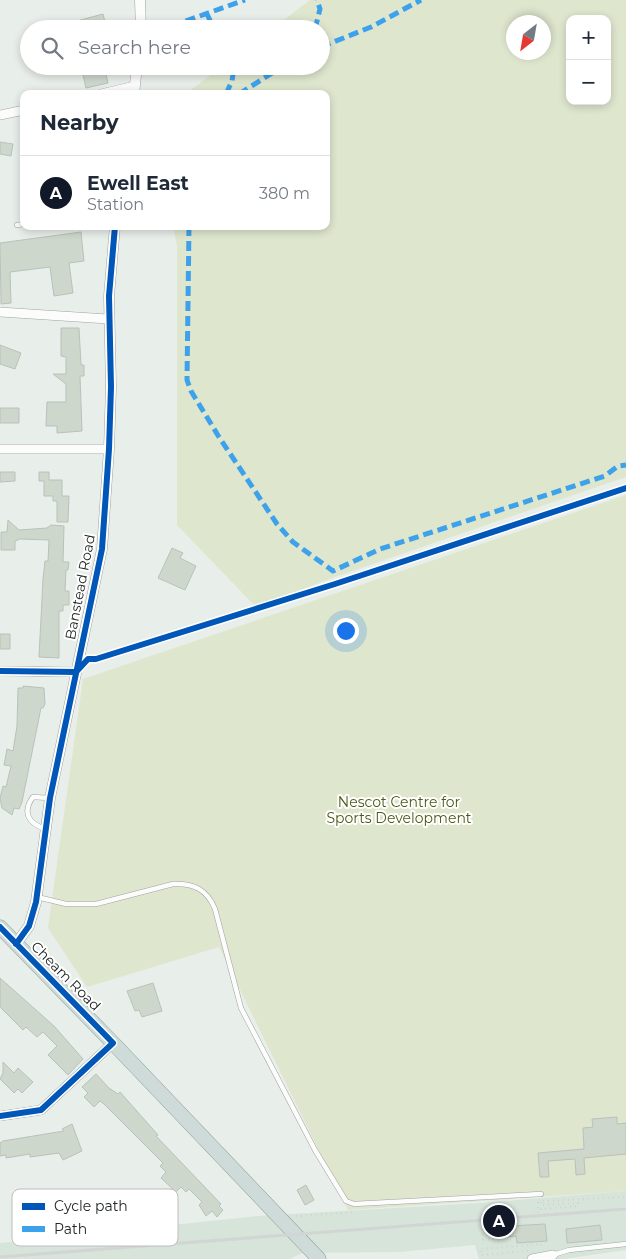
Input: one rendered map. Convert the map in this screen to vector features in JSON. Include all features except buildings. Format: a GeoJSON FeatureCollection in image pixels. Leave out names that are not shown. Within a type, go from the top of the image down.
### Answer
{"type":"FeatureCollection","features":[{"type":"Feature","properties":{"kind":"highway","name":"Cheam Road"},"geometry":{"type":"LineString","coordinates":[[0,927],[113,1042],[319,1259]]}},
{"type":"Feature","properties":{"kind":"street"},"geometry":{"type":"LineString","coordinates":[[140,0],[140,20]]}},
{"type":"Feature","properties":{"kind":"street"},"geometry":{"type":"LineString","coordinates":[[134,90],[136,75]]}},
{"type":"Feature","properties":{"kind":"street"},"geometry":{"type":"LineString","coordinates":[[0,115],[20,111]]}},
{"type":"Feature","properties":{"kind":"street","name":"Banstead Road"},"geometry":{"type":"LineString","coordinates":[[16,944],[29,926],[37,897],[50,798],[102,549],[111,387],[108,319],[110,261],[115,230]]}},
{"type":"Feature","properties":{"kind":"street"},"geometry":{"type":"LineString","coordinates":[[0,312],[108,319]]}},
{"type":"Feature","properties":{"kind":"street"},"geometry":{"type":"LineString","coordinates":[[0,449],[109,449]]}},
{"type":"Feature","properties":{"kind":"street"},"geometry":{"type":"LineString","coordinates":[[0,671],[76,672]]}},
{"type":"Feature","properties":{"kind":"street"},"geometry":{"type":"LineString","coordinates":[[0,1116],[41,1110],[113,1042]]}},
{"type":"Feature","properties":{"kind":"street"},"geometry":{"type":"LineString","coordinates":[[531,1255],[553,1255]]}},
{"type":"Feature","properties":{"kind":"lane"},"geometry":{"type":"LineString","coordinates":[[46,829],[32,823],[28,819],[26,812],[33,797],[50,798]]}},
{"type":"Feature","properties":{"kind":"lane"},"geometry":{"type":"LineString","coordinates":[[37,897],[80,906],[96,904],[173,884],[185,883],[204,891],[215,909],[241,1008],[315,1150],[346,1201],[354,1204],[541,1194]]}},
{"type":"Feature","properties":{"kind":"lane"},"geometry":{"type":"LineString","coordinates":[[553,1255],[568,1250],[626,1244]]}},
{"type":"Feature","properties":{"kind":"path"},"geometry":{"type":"LineString","coordinates":[[540,1202],[541,1205],[578,1203],[578,1206],[541,1209],[540,1213],[540,1202]]}},
{"type":"Feature","properties":{"kind":"path"},"geometry":{"type":"LineString","coordinates":[[492,1230],[493,1239],[483,1240],[482,1214],[492,1213],[493,1216]]}},
{"type":"Feature","properties":{"kind":"path"},"geometry":{"type":"LineString","coordinates":[[531,1255],[481,1255],[480,1249],[541,1244]]}},
{"type":"Feature","properties":{"kind":"shaded area"},"geometry":{"type":"Polygon","coordinates":[[[626,1191],[626,1250],[564,1259],[479,1259],[475,1245],[399,1252],[302,1253],[290,1259],[0,1259],[0,1243],[12,1242],[12,1246],[178,1246],[178,1224],[258,1216],[480,1203],[626,1191]]]}},
{"type":"Feature","properties":{"kind":"green space"},"geometry":{"type":"Polygon","coordinates":[[[310,0],[626,0],[626,477],[332,578],[256,607],[177,525],[177,245],[174,230],[330,230],[330,90],[191,90],[210,75],[330,75],[330,20],[284,20],[310,0]]]}},
{"type":"Feature","properties":{"kind":"green space","name":"Nescot Centre for Sports Development"},"geometry":{"type":"Polygon","coordinates":[[[626,495],[626,1191],[348,1210],[219,947],[87,987],[48,928],[83,679],[626,495]]]}},
{"type":"Feature","properties":{"kind":"railway"},"geometry":{"type":"LineString","coordinates":[[178,1243],[626,1209]]}},
{"type":"Feature","properties":{"kind":"railway"},"geometry":{"type":"LineString","coordinates":[[0,1257],[143,1246]]}},
{"type":"Feature","properties":{"kind":"marked path"},"geometry":{"type":"LineString","coordinates":[[188,20],[245,0]]}},
{"type":"Feature","properties":{"kind":"marked path"},"geometry":{"type":"LineString","coordinates":[[317,0],[320,9],[317,20]]}},
{"type":"Feature","properties":{"kind":"marked path"},"geometry":{"type":"LineString","coordinates":[[330,43],[371,27],[421,0]]}},
{"type":"Feature","properties":{"kind":"marked path"},"geometry":{"type":"LineString","coordinates":[[207,14],[210,20]]}},
{"type":"Feature","properties":{"kind":"marked path"},"geometry":{"type":"LineString","coordinates":[[228,90],[233,75]]}},
{"type":"Feature","properties":{"kind":"marked path"},"geometry":{"type":"LineString","coordinates":[[245,90],[269,75]]}},
{"type":"Feature","properties":{"kind":"marked path"},"geometry":{"type":"LineString","coordinates":[[189,230],[187,380],[191,391],[277,524],[293,542],[333,571],[380,549],[605,476],[618,466],[626,465]]}},
{"type":"Feature","properties":{"kind":"cycle path"},"geometry":{"type":"LineString","coordinates":[[16,944],[29,926],[36,902],[50,798],[102,549],[111,387],[109,296],[115,230]]}},
{"type":"Feature","properties":{"kind":"cycle path"},"geometry":{"type":"LineString","coordinates":[[76,672],[88,659],[96,659],[335,584],[626,488]]}},
{"type":"Feature","properties":{"kind":"cycle path"},"geometry":{"type":"LineString","coordinates":[[0,671],[76,672]]}},
{"type":"Feature","properties":{"kind":"cycle path"},"geometry":{"type":"LineString","coordinates":[[0,927],[113,1043],[41,1110],[0,1116]]}},
{"type":"Feature","properties":{"kind":"place","name":"Ewell East"},"geometry":{"type":"Point","coordinates":[499,1221]}}]}
